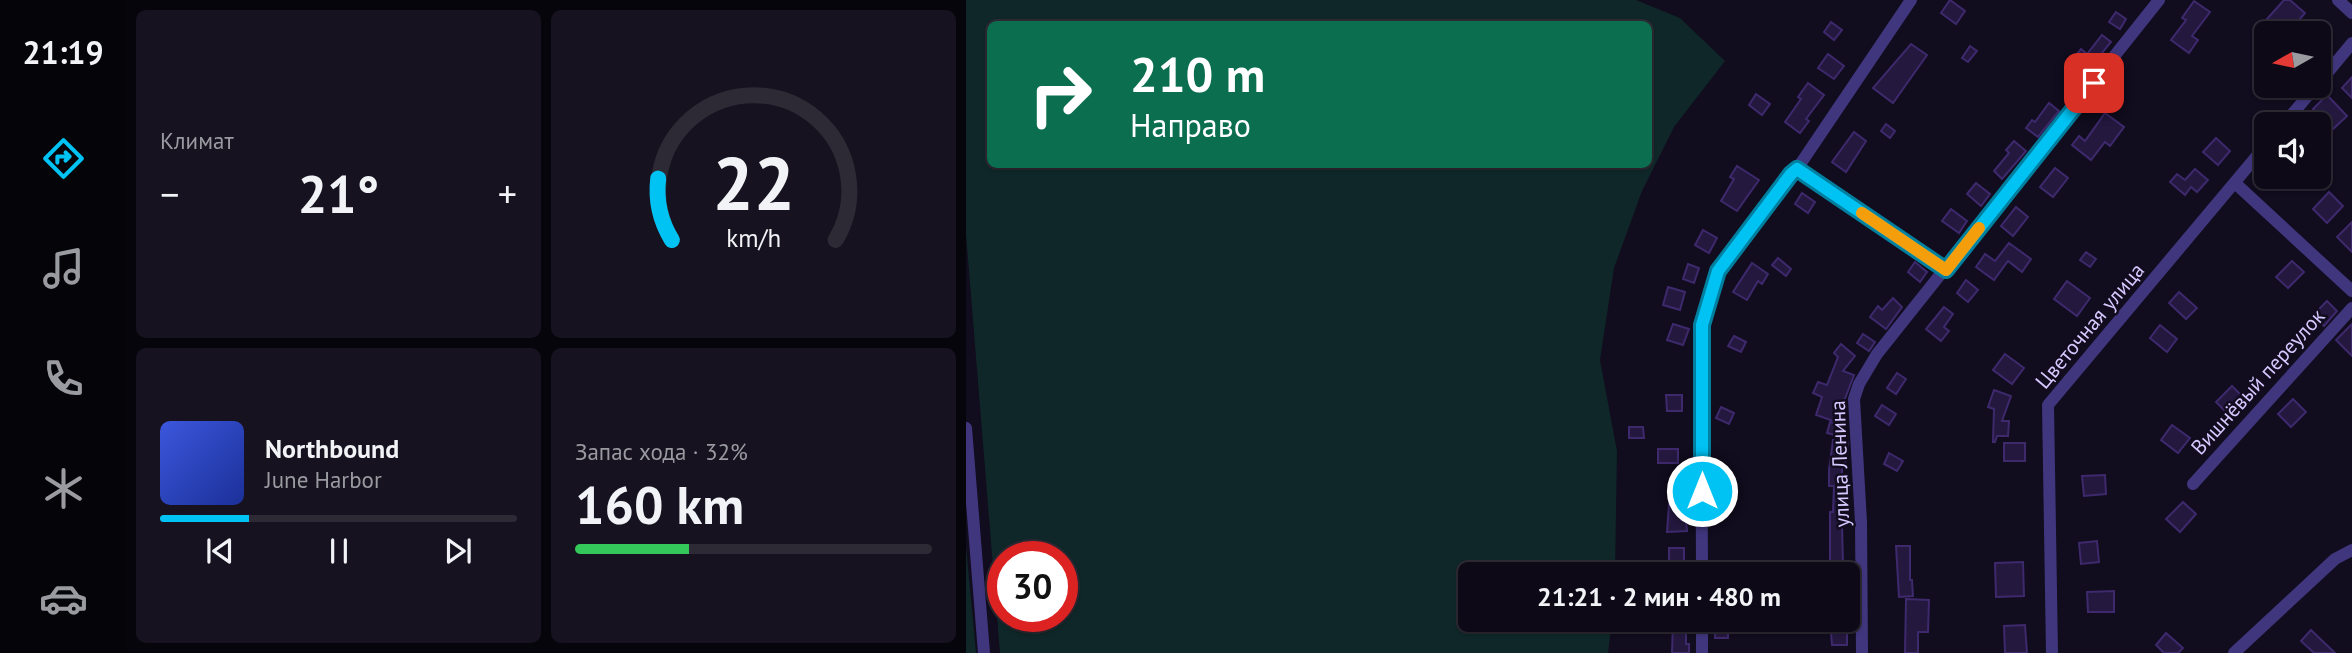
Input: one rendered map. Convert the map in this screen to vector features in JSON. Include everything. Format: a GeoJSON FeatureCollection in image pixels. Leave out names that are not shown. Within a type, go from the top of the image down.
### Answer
{"type":"FeatureCollection","features":[{"type":"Feature","properties":{"kind":"street"},"geometry":{"type":"LineString","coordinates":[[1702,562],[1702,325],[1718,271],[1797,169],[1911,0]]}},
{"type":"Feature","properties":{"kind":"street","name":"улица Ленина"},"geometry":{"type":"LineString","coordinates":[[1862,653],[1861,522],[1853,400],[1859,384],[1877,354],[2159,0]]}},
{"type":"Feature","properties":{"kind":"street"},"geometry":{"type":"LineString","coordinates":[[2338,0],[2352,13]]}},
{"type":"Feature","properties":{"kind":"street"},"geometry":{"type":"LineString","coordinates":[[2331,68],[2352,43]]}},
{"type":"Feature","properties":{"kind":"street"},"geometry":{"type":"LineString","coordinates":[[2294,112],[2306,98]]}},
{"type":"Feature","properties":{"kind":"street","name":"Цветочная улица"},"geometry":{"type":"LineString","coordinates":[[2052,653],[2048,405],[2254,160]]}},
{"type":"Feature","properties":{"kind":"street"},"geometry":{"type":"LineString","coordinates":[[1797,169],[1946,270]]}},
{"type":"Feature","properties":{"kind":"street"},"geometry":{"type":"LineString","coordinates":[[2235,183],[2352,291]]}},
{"type":"Feature","properties":{"kind":"street","name":"Вишнёвый переулок"},"geometry":{"type":"LineString","coordinates":[[2193,484],[2352,308]]}},
{"type":"Feature","properties":{"kind":"street"},"geometry":{"type":"LineString","coordinates":[[966,428],[984,653]]}},
{"type":"Feature","properties":{"kind":"street"},"geometry":{"type":"LineString","coordinates":[[2234,653],[2335,559],[2352,550]]}},
{"type":"Feature","properties":{"kind":"street"},"geometry":{"type":"LineString","coordinates":[[1702,632],[1702,653]]}},
{"type":"Feature","properties":{"kind":"green space"},"geometry":{"type":"Polygon","coordinates":[[[966,0],[1636,0],[1680,18],[1725,61],[1674,127],[1642,191],[1614,268],[1600,360],[1617,451],[1615,562],[1458,562],[1458,632],[1611,632],[1608,653],[1000,653],[998,632],[1078,632],[1078,541],[991,541],[966,234],[966,0]]]}},
{"type":"Feature","properties":{"kind":"green space"},"geometry":{"type":"Polygon","coordinates":[[[966,546],[976,653],[966,653],[966,546]]]}},
{"type":"Feature","properties":{"kind":"building"},"geometry":{"type":"Polygon","coordinates":[[[1950,0],[1965,11],[1956,24],[1941,13],[1950,0]]]}},
{"type":"Feature","properties":{"kind":"building"},"geometry":{"type":"Polygon","coordinates":[[[2284,0],[2290,0],[2305,13],[2298,21],[2267,19],[2284,0]]]}},
{"type":"Feature","properties":{"kind":"building"},"geometry":{"type":"Polygon","coordinates":[[[2194,1],[2210,12],[2192,36],[2198,40],[2189,53],[2171,40],[2186,20],[2182,18],[2194,1]]]}},
{"type":"Feature","properties":{"kind":"building"},"geometry":{"type":"Polygon","coordinates":[[[2116,12],[2126,19],[2120,29],[2109,22],[2116,12]]]}},
{"type":"Feature","properties":{"kind":"building"},"geometry":{"type":"Polygon","coordinates":[[[1831,22],[1842,30],[1834,40],[1824,32],[1831,22]]]}},
{"type":"Feature","properties":{"kind":"building"},"geometry":{"type":"Polygon","coordinates":[[[2102,35],[2111,42],[2087,71],[2073,59],[2081,49],[2087,54],[2102,35]]]}},
{"type":"Feature","properties":{"kind":"building"},"geometry":{"type":"Polygon","coordinates":[[[1911,44],[1927,55],[1893,103],[1873,88],[1911,44]]]}},
{"type":"Feature","properties":{"kind":"building"},"geometry":{"type":"Polygon","coordinates":[[[1970,46],[1977,51],[1968,62],[1962,58],[1970,46]]]}},
{"type":"Feature","properties":{"kind":"building"},"geometry":{"type":"Polygon","coordinates":[[[1828,54],[1844,66],[1834,79],[1818,68],[1828,54]]]}},
{"type":"Feature","properties":{"kind":"building"},"geometry":{"type":"Polygon","coordinates":[[[2352,77],[2352,98],[2342,88],[2352,77]]]}},
{"type":"Feature","properties":{"kind":"building"},"geometry":{"type":"Polygon","coordinates":[[[1808,83],[1824,95],[1806,119],[1809,121],[1800,133],[1785,122],[1808,83]]]}},
{"type":"Feature","properties":{"kind":"building"},"geometry":{"type":"Polygon","coordinates":[[[1756,94],[1770,104],[1762,115],[1749,105],[1756,94]]]}},
{"type":"Feature","properties":{"kind":"building"},"geometry":{"type":"Polygon","coordinates":[[[2324,98],[2330,98],[2347,116],[2333,129],[2331,112],[2316,112],[2313,109],[2324,98]]]}},
{"type":"Feature","properties":{"kind":"building"},"geometry":{"type":"Polygon","coordinates":[[[2049,103],[2059,111],[2038,137],[2026,128],[2032,120],[2035,122],[2049,103]]]}},
{"type":"Feature","properties":{"kind":"building"},"geometry":{"type":"Polygon","coordinates":[[[2105,113],[2124,127],[2110,146],[2105,142],[2091,160],[2072,145],[2079,136],[2085,141],[2105,113]]]}},
{"type":"Feature","properties":{"kind":"building"},"geometry":{"type":"Polygon","coordinates":[[[1886,124],[1895,131],[1890,138],[1881,131],[1886,124]]]}},
{"type":"Feature","properties":{"kind":"building"},"geometry":{"type":"Polygon","coordinates":[[[1854,132],[1866,141],[1846,172],[1832,162],[1854,132]]]}},
{"type":"Feature","properties":{"kind":"building"},"geometry":{"type":"Polygon","coordinates":[[[2216,138],[2230,151],[2218,165],[2203,152],[2216,138]]]}},
{"type":"Feature","properties":{"kind":"building"},"geometry":{"type":"Polygon","coordinates":[[[2014,141],[2026,151],[2002,179],[1994,171],[2009,153],[2006,150],[2014,141]]]}},
{"type":"Feature","properties":{"kind":"building"},"geometry":{"type":"Polygon","coordinates":[[[1737,166],[1759,180],[1737,211],[1721,201],[1734,179],[1730,177],[1737,166]]]}},
{"type":"Feature","properties":{"kind":"building"},"geometry":{"type":"Polygon","coordinates":[[[2055,168],[2068,178],[2053,197],[2040,187],[2055,168]]]}},
{"type":"Feature","properties":{"kind":"building"},"geometry":{"type":"Polygon","coordinates":[[[2195,169],[2208,180],[2197,192],[2191,187],[2185,195],[2170,182],[2177,174],[2185,180],[2195,169]]]}},
{"type":"Feature","properties":{"kind":"building"},"geometry":{"type":"Polygon","coordinates":[[[1976,183],[1990,194],[1981,206],[1967,194],[1976,183]]]}},
{"type":"Feature","properties":{"kind":"building"},"geometry":{"type":"Polygon","coordinates":[[[2329,192],[2343,206],[2327,223],[2313,209],[2329,192]]]}},
{"type":"Feature","properties":{"kind":"building"},"geometry":{"type":"Polygon","coordinates":[[[1802,193],[1815,202],[1808,213],[1795,204],[1802,193]]]}},
{"type":"Feature","properties":{"kind":"building"},"geometry":{"type":"Polygon","coordinates":[[[2016,207],[2028,217],[2013,236],[2001,226],[2016,207]]]}},
{"type":"Feature","properties":{"kind":"building"},"geometry":{"type":"Polygon","coordinates":[[[1951,209],[1967,221],[1959,233],[1942,221],[1951,209]]]}},
{"type":"Feature","properties":{"kind":"building"},"geometry":{"type":"Polygon","coordinates":[[[2352,222],[2352,252],[2337,237],[2352,222]]]}},
{"type":"Feature","properties":{"kind":"building"},"geometry":{"type":"Polygon","coordinates":[[[1703,230],[1717,238],[1709,253],[1695,245],[1703,230]]]}},
{"type":"Feature","properties":{"kind":"building"},"geometry":{"type":"Polygon","coordinates":[[[2009,243],[2031,259],[2022,272],[2008,261],[1994,280],[1976,267],[1985,254],[1995,261],[2009,243]]]}},
{"type":"Feature","properties":{"kind":"building"},"geometry":{"type":"Polygon","coordinates":[[[2086,252],[2096,259],[2090,267],[2080,260],[2086,252]]]}},
{"type":"Feature","properties":{"kind":"building"},"geometry":{"type":"Polygon","coordinates":[[[1778,258],[1791,269],[1786,276],[1772,265],[1778,258]]]}},
{"type":"Feature","properties":{"kind":"building"},"geometry":{"type":"Polygon","coordinates":[[[2292,261],[2304,272],[2288,288],[2276,277],[2292,261]]]}},
{"type":"Feature","properties":{"kind":"building"},"geometry":{"type":"Polygon","coordinates":[[[1915,262],[1927,272],[1920,282],[1908,272],[1915,262]]]}},
{"type":"Feature","properties":{"kind":"building"},"geometry":{"type":"Polygon","coordinates":[[[1752,263],[1768,274],[1762,284],[1758,281],[1747,300],[1733,292],[1752,263]]]}},
{"type":"Feature","properties":{"kind":"building"},"geometry":{"type":"Polygon","coordinates":[[[1688,264],[1699,268],[1694,283],[1683,279],[1688,264]]]}},
{"type":"Feature","properties":{"kind":"building"},"geometry":{"type":"Polygon","coordinates":[[[1966,280],[1978,290],[1968,302],[1957,293],[1966,280]]]}},
{"type":"Feature","properties":{"kind":"building"},"geometry":{"type":"Polygon","coordinates":[[[2067,281],[2090,298],[2077,316],[2054,299],[2067,281]]]}},
{"type":"Feature","properties":{"kind":"building"},"geometry":{"type":"Polygon","coordinates":[[[1668,287],[1685,292],[1680,310],[1663,305],[1668,287]]]}},
{"type":"Feature","properties":{"kind":"building"},"geometry":{"type":"Polygon","coordinates":[[[2179,292],[2197,308],[2186,319],[2169,303],[2179,292]]]}},
{"type":"Feature","properties":{"kind":"building"},"geometry":{"type":"Polygon","coordinates":[[[1893,298],[1902,307],[1886,329],[1870,317],[1878,306],[1882,310],[1893,298]]]}},
{"type":"Feature","properties":{"kind":"building"},"geometry":{"type":"Polygon","coordinates":[[[2327,301],[2337,311],[2324,326],[2313,315],[2327,301]]]}},
{"type":"Feature","properties":{"kind":"building"},"geometry":{"type":"Polygon","coordinates":[[[1944,307],[1953,314],[1944,327],[1949,331],[1941,341],[1926,329],[1944,307]]]}},
{"type":"Feature","properties":{"kind":"building"},"geometry":{"type":"Polygon","coordinates":[[[1673,324],[1689,329],[1683,345],[1667,340],[1673,324]]]}},
{"type":"Feature","properties":{"kind":"building"},"geometry":{"type":"Polygon","coordinates":[[[2352,324],[2352,356],[2336,340],[2352,324]]]}},
{"type":"Feature","properties":{"kind":"building"},"geometry":{"type":"Polygon","coordinates":[[[2160,325],[2177,339],[2167,352],[2150,338],[2160,325]]]}},
{"type":"Feature","properties":{"kind":"building"},"geometry":{"type":"Polygon","coordinates":[[[1863,334],[1875,342],[1869,351],[1857,343],[1863,334]]]}},
{"type":"Feature","properties":{"kind":"building"},"geometry":{"type":"Polygon","coordinates":[[[1734,336],[1746,342],[1741,352],[1728,346],[1734,336]]]}},
{"type":"Feature","properties":{"kind":"building"},"geometry":{"type":"Polygon","coordinates":[[[1841,344],[1855,356],[1843,371],[1854,375],[1836,422],[1816,415],[1822,397],[1813,393],[1818,382],[1827,385],[1838,357],[1834,353],[1841,344]]]}},
{"type":"Feature","properties":{"kind":"building"},"geometry":{"type":"Polygon","coordinates":[[[2005,354],[2024,368],[2012,384],[1993,370],[2005,354]]]}},
{"type":"Feature","properties":{"kind":"building"},"geometry":{"type":"Polygon","coordinates":[[[1897,373],[1906,379],[1896,394],[1887,388],[1897,373]]]}},
{"type":"Feature","properties":{"kind":"building"},"geometry":{"type":"Polygon","coordinates":[[[2232,386],[2246,400],[2230,416],[2216,402],[2232,386]]]}},
{"type":"Feature","properties":{"kind":"building"},"geometry":{"type":"Polygon","coordinates":[[[1994,390],[2011,396],[2002,421],[2009,421],[2008,436],[1997,436],[1993,442],[1994,409],[1988,407],[1994,390]]]}},
{"type":"Feature","properties":{"kind":"building"},"geometry":{"type":"Polygon","coordinates":[[[1666,395],[1682,395],[1682,411],[1667,411],[1666,395]]]}},
{"type":"Feature","properties":{"kind":"building"},"geometry":{"type":"Polygon","coordinates":[[[2293,399],[2306,412],[2291,427],[2278,414],[2293,399]]]}},
{"type":"Feature","properties":{"kind":"building"},"geometry":{"type":"Polygon","coordinates":[[[1882,405],[1896,414],[1889,425],[1875,416],[1882,405]]]}},
{"type":"Feature","properties":{"kind":"building"},"geometry":{"type":"Polygon","coordinates":[[[1721,407],[1734,413],[1729,424],[1716,418],[1721,407]]]}},
{"type":"Feature","properties":{"kind":"building"},"geometry":{"type":"Polygon","coordinates":[[[1830,422],[1842,426],[1839,436],[1827,433],[1830,422]]]}},
{"type":"Feature","properties":{"kind":"building"},"geometry":{"type":"Polygon","coordinates":[[[2172,425],[2190,438],[2178,453],[2161,440],[2172,425]]]}},
{"type":"Feature","properties":{"kind":"building"},"geometry":{"type":"Polygon","coordinates":[[[1629,427],[1643,427],[1644,438],[1629,438],[1629,427]]]}},
{"type":"Feature","properties":{"kind":"building"},"geometry":{"type":"Polygon","coordinates":[[[1833,440],[1848,442],[1845,465],[1842,464],[1842,499],[1845,499],[1845,525],[1842,525],[1843,562],[1830,562],[1830,512],[1833,512],[1834,486],[1829,486],[1833,440]]]}},
{"type":"Feature","properties":{"kind":"building"},"geometry":{"type":"Polygon","coordinates":[[[2004,443],[2025,443],[2025,461],[2004,461],[2004,443]]]}},
{"type":"Feature","properties":{"kind":"building"},"geometry":{"type":"Polygon","coordinates":[[[1658,449],[1678,449],[1678,463],[1658,463],[1658,449]]]}},
{"type":"Feature","properties":{"kind":"building"},"geometry":{"type":"Polygon","coordinates":[[[1889,453],[1903,461],[1897,471],[1884,464],[1889,453]]]}},
{"type":"Feature","properties":{"kind":"building"},"geometry":{"type":"Polygon","coordinates":[[[1714,474],[1726,476],[1724,498],[1729,499],[1727,514],[1711,512],[1714,474]]]}},
{"type":"Feature","properties":{"kind":"building"},"geometry":{"type":"Polygon","coordinates":[[[2105,475],[2106,494],[2084,496],[2082,476],[2105,475]]]}},
{"type":"Feature","properties":{"kind":"building"},"geometry":{"type":"Polygon","coordinates":[[[1671,477],[1688,477],[1688,489],[1680,489],[1681,520],[1686,520],[1687,531],[1667,532],[1671,477]]]}},
{"type":"Feature","properties":{"kind":"building"},"geometry":{"type":"Polygon","coordinates":[[[2183,502],[2196,514],[2180,532],[2166,519],[2183,502]]]}},
{"type":"Feature","properties":{"kind":"building"},"geometry":{"type":"Polygon","coordinates":[[[2097,541],[2099,562],[2081,564],[2079,543],[2097,541]]]}},
{"type":"Feature","properties":{"kind":"building"},"geometry":{"type":"Polygon","coordinates":[[[1896,546],[1910,546],[1913,596],[1899,597],[1896,546]]]}},
{"type":"Feature","properties":{"kind":"building"},"geometry":{"type":"Polygon","coordinates":[[[1669,548],[1684,548],[1684,562],[1669,562],[1669,548]]]}},
{"type":"Feature","properties":{"kind":"building"},"geometry":{"type":"Polygon","coordinates":[[[2023,562],[2024,596],[1996,597],[1995,563],[2023,562]]]}},
{"type":"Feature","properties":{"kind":"building"},"geometry":{"type":"Polygon","coordinates":[[[2114,591],[2114,612],[2088,612],[2087,592],[2114,591]]]}},
{"type":"Feature","properties":{"kind":"building"},"geometry":{"type":"Polygon","coordinates":[[[1906,599],[1929,600],[1928,632],[1918,632],[1918,653],[1905,653],[1906,599]]]}},
{"type":"Feature","properties":{"kind":"building"},"geometry":{"type":"Polygon","coordinates":[[[2025,625],[2027,653],[2005,653],[2004,626],[2025,625]]]}},
{"type":"Feature","properties":{"kind":"building"},"geometry":{"type":"Polygon","coordinates":[[[2311,630],[2335,653],[2314,653],[2301,641],[2311,630]]]}},
{"type":"Feature","properties":{"kind":"building"},"geometry":{"type":"Polygon","coordinates":[[[1673,632],[1686,632],[1689,653],[1672,653],[1673,632]]]}},
{"type":"Feature","properties":{"kind":"building"},"geometry":{"type":"Polygon","coordinates":[[[1715,632],[1728,632],[1728,638],[1715,638],[1715,632]]]}},
{"type":"Feature","properties":{"kind":"building"},"geometry":{"type":"Polygon","coordinates":[[[1831,633],[1847,633],[1847,645],[1832,645],[1831,633]]]}},
{"type":"Feature","properties":{"kind":"building"},"geometry":{"type":"Polygon","coordinates":[[[2166,633],[2183,648],[2178,653],[2164,653],[2156,645],[2166,633]]]}},
{"type":"Feature","properties":{"kind":"slow traffic"},"geometry":{"type":"LineString","coordinates":[[1862,213],[1946,270],[1979,228]]}},
{"type":"Feature","properties":{"kind":"route"},"geometry":{"type":"LineString","coordinates":[[1702,491],[1702,325],[1718,271],[1791,174],[1797,169],[1946,270],[2094,83]]}}]}
